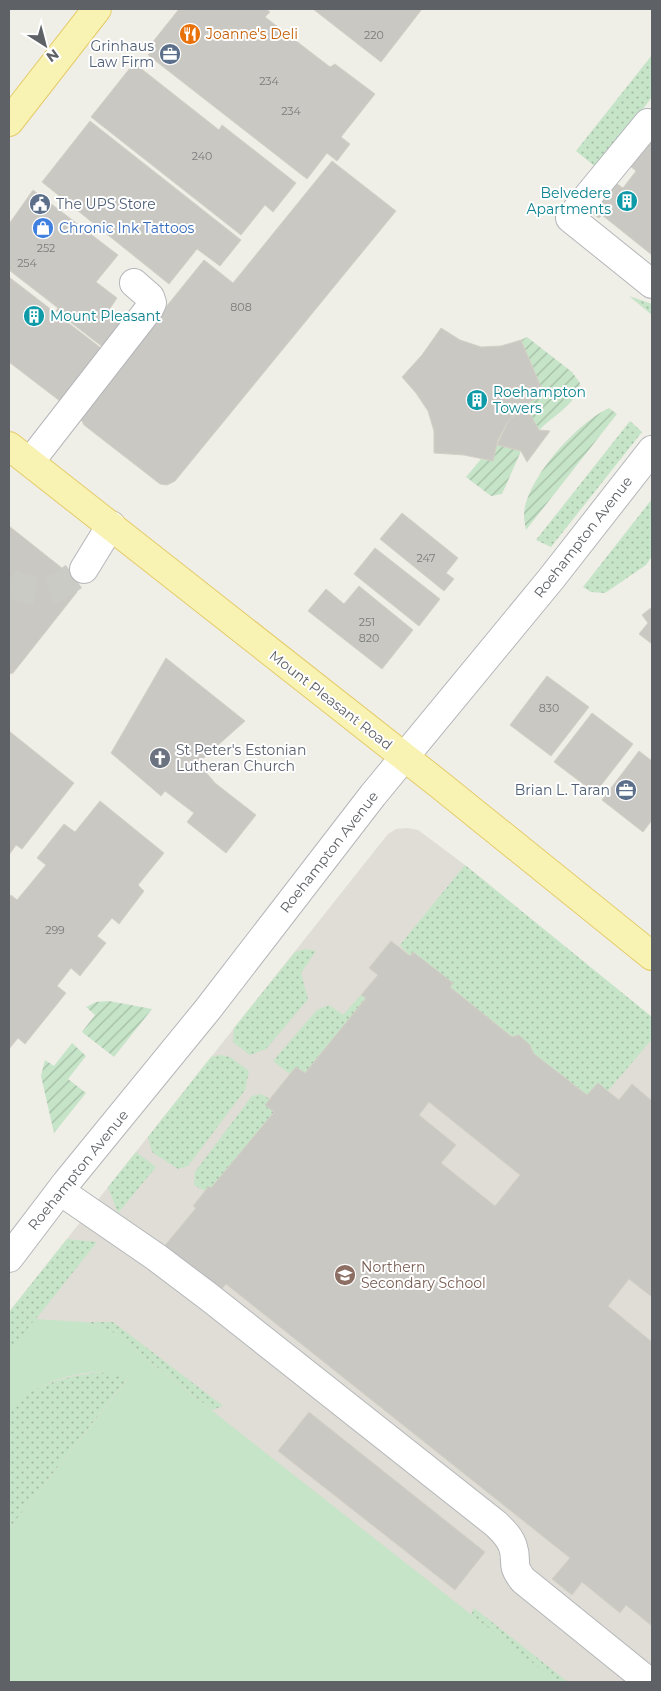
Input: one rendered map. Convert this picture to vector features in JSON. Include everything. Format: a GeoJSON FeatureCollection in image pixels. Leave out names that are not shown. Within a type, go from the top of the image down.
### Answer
{"type":"FeatureCollection","features":[{"type":"Feature","properties":{"kind":"main road"},"geometry":{"type":"LineString","coordinates":[[9,122],[97,9]]}},
{"type":"Feature","properties":{"kind":"main road","name":"Mount Pleasant Road"},"geometry":{"type":"LineString","coordinates":[[9,446],[404,757],[652,956]]}},
{"type":"Feature","properties":{"kind":"street"},"geometry":{"type":"LineString","coordinates":[[648,123],[570,218],[652,284]]}},
{"type":"Feature","properties":{"kind":"street"},"geometry":{"type":"LineString","coordinates":[[30,462],[149,309],[152,303],[150,297],[134,283]]}},
{"type":"Feature","properties":{"kind":"street","name":"Roehampton Avenue"},"geometry":{"type":"LineString","coordinates":[[9,1258],[60,1191],[208,1009],[404,757],[551,579],[652,450]]}},
{"type":"Feature","properties":{"kind":"street"},"geometry":{"type":"LineString","coordinates":[[84,569],[111,525]]}},
{"type":"Feature","properties":{"kind":"street"},"geometry":{"type":"LineString","coordinates":[[60,1191],[156,1257],[209,1297],[496,1524],[508,1536],[514,1549],[515,1571],[523,1580],[649,1682]]}},
{"type":"Feature","properties":{"kind":"shaded area","name":"Northern Secondary School"},"geometry":{"type":"Polygon","coordinates":[[[396,829],[418,830],[465,865],[652,1019],[652,1682],[9,1682],[9,1312],[388,834],[396,829]]]}},
{"type":"Feature","properties":{"kind":"green space"},"geometry":{"type":"Polygon","coordinates":[[[652,55],[652,97],[597,168],[576,151],[652,55]]]}},
{"type":"Feature","properties":{"kind":"green space"},"geometry":{"type":"Polygon","coordinates":[[[629,296],[652,304],[652,315],[629,296]]]}},
{"type":"Feature","properties":{"kind":"green space"},"geometry":{"type":"Polygon","coordinates":[[[527,337],[572,372],[580,383],[575,397],[570,403],[539,430],[525,405],[544,394],[521,340],[527,337]]]}},
{"type":"Feature","properties":{"kind":"green space"},"geometry":{"type":"Polygon","coordinates":[[[609,408],[617,414],[526,530],[524,514],[527,500],[534,484],[544,469],[569,439],[596,415],[609,408]]]}},
{"type":"Feature","properties":{"kind":"green space"},"geometry":{"type":"Polygon","coordinates":[[[630,421],[642,432],[551,547],[536,540],[630,421]]]}},
{"type":"Feature","properties":{"kind":"green space"},"geometry":{"type":"Polygon","coordinates":[[[497,445],[521,451],[502,494],[491,496],[466,477],[481,459],[493,461],[497,445]]]}},
{"type":"Feature","properties":{"kind":"green space"},"geometry":{"type":"Polygon","coordinates":[[[652,499],[652,556],[646,565],[605,593],[591,592],[583,587],[652,499]]]}},
{"type":"Feature","properties":{"kind":"green space"},"geometry":{"type":"Polygon","coordinates":[[[465,865],[652,1017],[652,1039],[607,1092],[598,1083],[587,1095],[533,1053],[530,1045],[519,1036],[512,1037],[450,987],[453,983],[413,953],[410,956],[400,945],[465,865]]]}},
{"type":"Feature","properties":{"kind":"green space"},"geometry":{"type":"Polygon","coordinates":[[[305,949],[316,951],[301,973],[308,999],[266,1049],[250,1055],[233,1042],[234,1028],[295,952],[305,949]]]}},
{"type":"Feature","properties":{"kind":"green space"},"geometry":{"type":"Polygon","coordinates":[[[361,995],[366,998],[305,1073],[296,1067],[290,1074],[273,1061],[317,1010],[329,1005],[343,1015],[361,995]]]}},
{"type":"Feature","properties":{"kind":"green space"},"geometry":{"type":"Polygon","coordinates":[[[109,1001],[152,1009],[114,1057],[82,1032],[95,1015],[86,1007],[96,1002],[109,1001]]]}},
{"type":"Feature","properties":{"kind":"green space"},"geometry":{"type":"Polygon","coordinates":[[[72,1043],[86,1056],[68,1079],[86,1093],[54,1133],[41,1076],[45,1060],[54,1066],[72,1043]]]}},
{"type":"Feature","properties":{"kind":"green space"},"geometry":{"type":"Polygon","coordinates":[[[221,1055],[230,1057],[249,1071],[245,1090],[188,1166],[178,1169],[152,1152],[148,1137],[211,1057],[221,1055]]]}},
{"type":"Feature","properties":{"kind":"green space"},"geometry":{"type":"Polygon","coordinates":[[[261,1094],[270,1099],[265,1105],[274,1112],[211,1188],[209,1186],[205,1191],[194,1185],[195,1172],[252,1096],[261,1094]]]}},
{"type":"Feature","properties":{"kind":"green space"},"geometry":{"type":"Polygon","coordinates":[[[136,1152],[156,1167],[118,1213],[108,1187],[136,1152]]]}},
{"type":"Feature","properties":{"kind":"green space"},"geometry":{"type":"Polygon","coordinates":[[[67,1239],[97,1242],[9,1353],[9,1312],[67,1239]]]}},
{"type":"Feature","properties":{"kind":"green space"},"geometry":{"type":"Polygon","coordinates":[[[35,1319],[84,1322],[112,1332],[557,1682],[9,1682],[9,1529],[128,1379],[98,1372],[65,1377],[35,1390],[9,1408],[9,1353],[35,1319]]]}},
{"type":"Feature","properties":{"kind":"green space"},"geometry":{"type":"Polygon","coordinates":[[[85,1322],[113,1322],[223,1406],[212,1410],[112,1332],[85,1322]]]}},
{"type":"Feature","properties":{"kind":"green space"},"geometry":{"type":"Polygon","coordinates":[[[112,1372],[128,1378],[9,1529],[9,1408],[44,1385],[84,1374],[112,1372]]]}},
{"type":"Feature","properties":{"kind":"green space"},"geometry":{"type":"Polygon","coordinates":[[[474,1608],[568,1682],[556,1682],[471,1615],[474,1608]]]}},
{"type":"Feature","properties":{"kind":"building"},"geometry":{"type":"Polygon","coordinates":[[[179,9],[266,9],[270,12],[265,17],[330,67],[335,64],[375,94],[341,137],[350,144],[337,161],[327,153],[307,179],[148,55],[152,51],[148,48],[179,9]]]}},
{"type":"Feature","properties":{"kind":"building"},"geometry":{"type":"Polygon","coordinates":[[[313,9],[422,9],[381,62],[313,9]]]}},
{"type":"Feature","properties":{"kind":"building"},"geometry":{"type":"Polygon","coordinates":[[[134,63],[219,130],[222,125],[296,183],[273,212],[265,205],[241,235],[91,117],[134,63]]]}},
{"type":"Feature","properties":{"kind":"building"},"geometry":{"type":"Polygon","coordinates":[[[90,121],[241,240],[220,266],[197,249],[169,284],[42,182],[90,121]]]}},
{"type":"Feature","properties":{"kind":"building","name":"Belvedere Apartments"},"geometry":{"type":"Polygon","coordinates":[[[652,136],[652,255],[602,215],[599,218],[592,213],[616,183],[623,188],[636,171],[629,165],[652,136]]]}},
{"type":"Feature","properties":{"kind":"building"},"geometry":{"type":"Polygon","coordinates":[[[332,161],[396,211],[175,481],[167,485],[160,484],[84,425],[81,419],[81,412],[204,260],[233,283],[332,161]]]}},
{"type":"Feature","properties":{"kind":"building"},"geometry":{"type":"Polygon","coordinates":[[[33,190],[118,255],[96,282],[117,298],[107,313],[122,325],[104,348],[56,311],[58,308],[9,270],[9,224],[33,190]]]}},
{"type":"Feature","properties":{"kind":"building","name":"Mount Pleasant"},"geometry":{"type":"Polygon","coordinates":[[[9,277],[110,355],[69,408],[9,362],[9,277]]]}},
{"type":"Feature","properties":{"kind":"building","name":"Roehampton Towers"},"geometry":{"type":"Polygon","coordinates":[[[441,328],[460,340],[481,347],[501,346],[521,340],[544,394],[525,405],[508,421],[498,440],[493,461],[464,455],[434,453],[434,431],[428,411],[402,377],[422,355],[441,328]]]}},
{"type":"Feature","properties":{"kind":"building"},"geometry":{"type":"Polygon","coordinates":[[[525,405],[539,430],[550,431],[527,462],[521,451],[497,445],[508,421],[525,405]]]}},
{"type":"Feature","properties":{"kind":"building"},"geometry":{"type":"Polygon","coordinates":[[[402,513],[458,558],[446,573],[454,579],[444,591],[380,539],[402,513]]]}},
{"type":"Feature","properties":{"kind":"building"},"geometry":{"type":"Polygon","coordinates":[[[9,526],[77,580],[77,592],[13,673],[9,674],[9,526]]]}},
{"type":"Feature","properties":{"kind":"building"},"geometry":{"type":"Polygon","coordinates":[[[375,548],[440,599],[419,626],[354,574],[375,548]]]}},
{"type":"Feature","properties":{"kind":"building"},"geometry":{"type":"Polygon","coordinates":[[[359,586],[413,630],[382,669],[308,611],[326,589],[344,604],[359,586]]]}},
{"type":"Feature","properties":{"kind":"building"},"geometry":{"type":"Polygon","coordinates":[[[652,607],[652,644],[639,634],[648,623],[642,615],[652,607]]]}},
{"type":"Feature","properties":{"kind":"building","name":"St Peter's Estonian Lutheran Church"},"geometry":{"type":"Polygon","coordinates":[[[166,658],[245,721],[198,763],[215,783],[256,815],[226,853],[187,822],[194,813],[165,791],[161,796],[111,753],[166,658]]]}},
{"type":"Feature","properties":{"kind":"building"},"geometry":{"type":"Polygon","coordinates":[[[547,676],[589,707],[551,756],[510,725],[547,676]]]}},
{"type":"Feature","properties":{"kind":"building"},"geometry":{"type":"Polygon","coordinates":[[[592,713],[633,744],[595,793],[554,762],[592,713]]]}},
{"type":"Feature","properties":{"kind":"building"},"geometry":{"type":"Polygon","coordinates":[[[9,731],[74,783],[22,849],[16,845],[9,855],[9,731]]]}},
{"type":"Feature","properties":{"kind":"building"},"geometry":{"type":"Polygon","coordinates":[[[639,751],[652,761],[652,820],[643,832],[602,800],[639,751]]]}},
{"type":"Feature","properties":{"kind":"building"},"geometry":{"type":"Polygon","coordinates":[[[100,801],[164,853],[138,885],[144,891],[119,924],[112,918],[97,936],[106,943],[80,976],[71,968],[57,986],[66,993],[25,1044],[18,1038],[9,1049],[9,898],[11,895],[17,900],[46,865],[37,858],[64,824],[75,832],[100,801]]]}},
{"type":"Feature","properties":{"kind":"building","name":"Northern Secondary School"},"geometry":{"type":"Polygon","coordinates":[[[391,941],[410,956],[413,952],[453,983],[450,987],[512,1037],[519,1035],[530,1045],[533,1053],[587,1095],[598,1083],[619,1100],[632,1084],[652,1101],[652,1297],[629,1279],[608,1306],[652,1342],[652,1626],[626,1605],[620,1613],[582,1582],[572,1595],[552,1579],[570,1558],[226,1284],[219,1292],[162,1249],[196,1208],[193,1206],[209,1186],[211,1188],[274,1112],[265,1105],[290,1074],[296,1067],[305,1073],[366,998],[361,995],[378,975],[369,968],[391,941]],[[429,1102],[419,1115],[456,1145],[441,1163],[495,1206],[520,1175],[429,1102]]]}},
{"type":"Feature","properties":{"kind":"building"},"geometry":{"type":"Polygon","coordinates":[[[309,1412],[485,1552],[455,1590],[278,1451],[309,1412]]]}},
{"type":"Feature","properties":{"kind":"tunnel"},"geometry":{"type":"LineString","coordinates":[[9,582],[26,589],[45,591],[60,585],[84,569]]}},
{"type":"Feature","properties":{"kind":"place","name":"Joanne's Deli"},"geometry":{"type":"Point","coordinates":[190,34]}},
{"type":"Feature","properties":{"kind":"place","name":"Grinhaus Law Firm"},"geometry":{"type":"Point","coordinates":[170,54]}},
{"type":"Feature","properties":{"kind":"place","name":"Belvedere Apartments"},"geometry":{"type":"Point","coordinates":[627,201]}},
{"type":"Feature","properties":{"kind":"place","name":"The UPS Store"},"geometry":{"type":"Point","coordinates":[40,204]}},
{"type":"Feature","properties":{"kind":"place","name":"Chronic Ink Tattoos"},"geometry":{"type":"Point","coordinates":[43,228]}},
{"type":"Feature","properties":{"kind":"place","name":"Mount Pleasant"},"geometry":{"type":"Point","coordinates":[34,316]}},
{"type":"Feature","properties":{"kind":"place","name":"Roehampton Towers"},"geometry":{"type":"Point","coordinates":[477,400]}},
{"type":"Feature","properties":{"kind":"place","name":"St Peter's Estonian Lutheran Church"},"geometry":{"type":"Point","coordinates":[160,758]}},
{"type":"Feature","properties":{"kind":"place","name":"Brian L. Taran"},"geometry":{"type":"Point","coordinates":[626,790]}},
{"type":"Feature","properties":{"kind":"place","name":"Northern Secondary School"},"geometry":{"type":"Point","coordinates":[345,1275]}}]}
